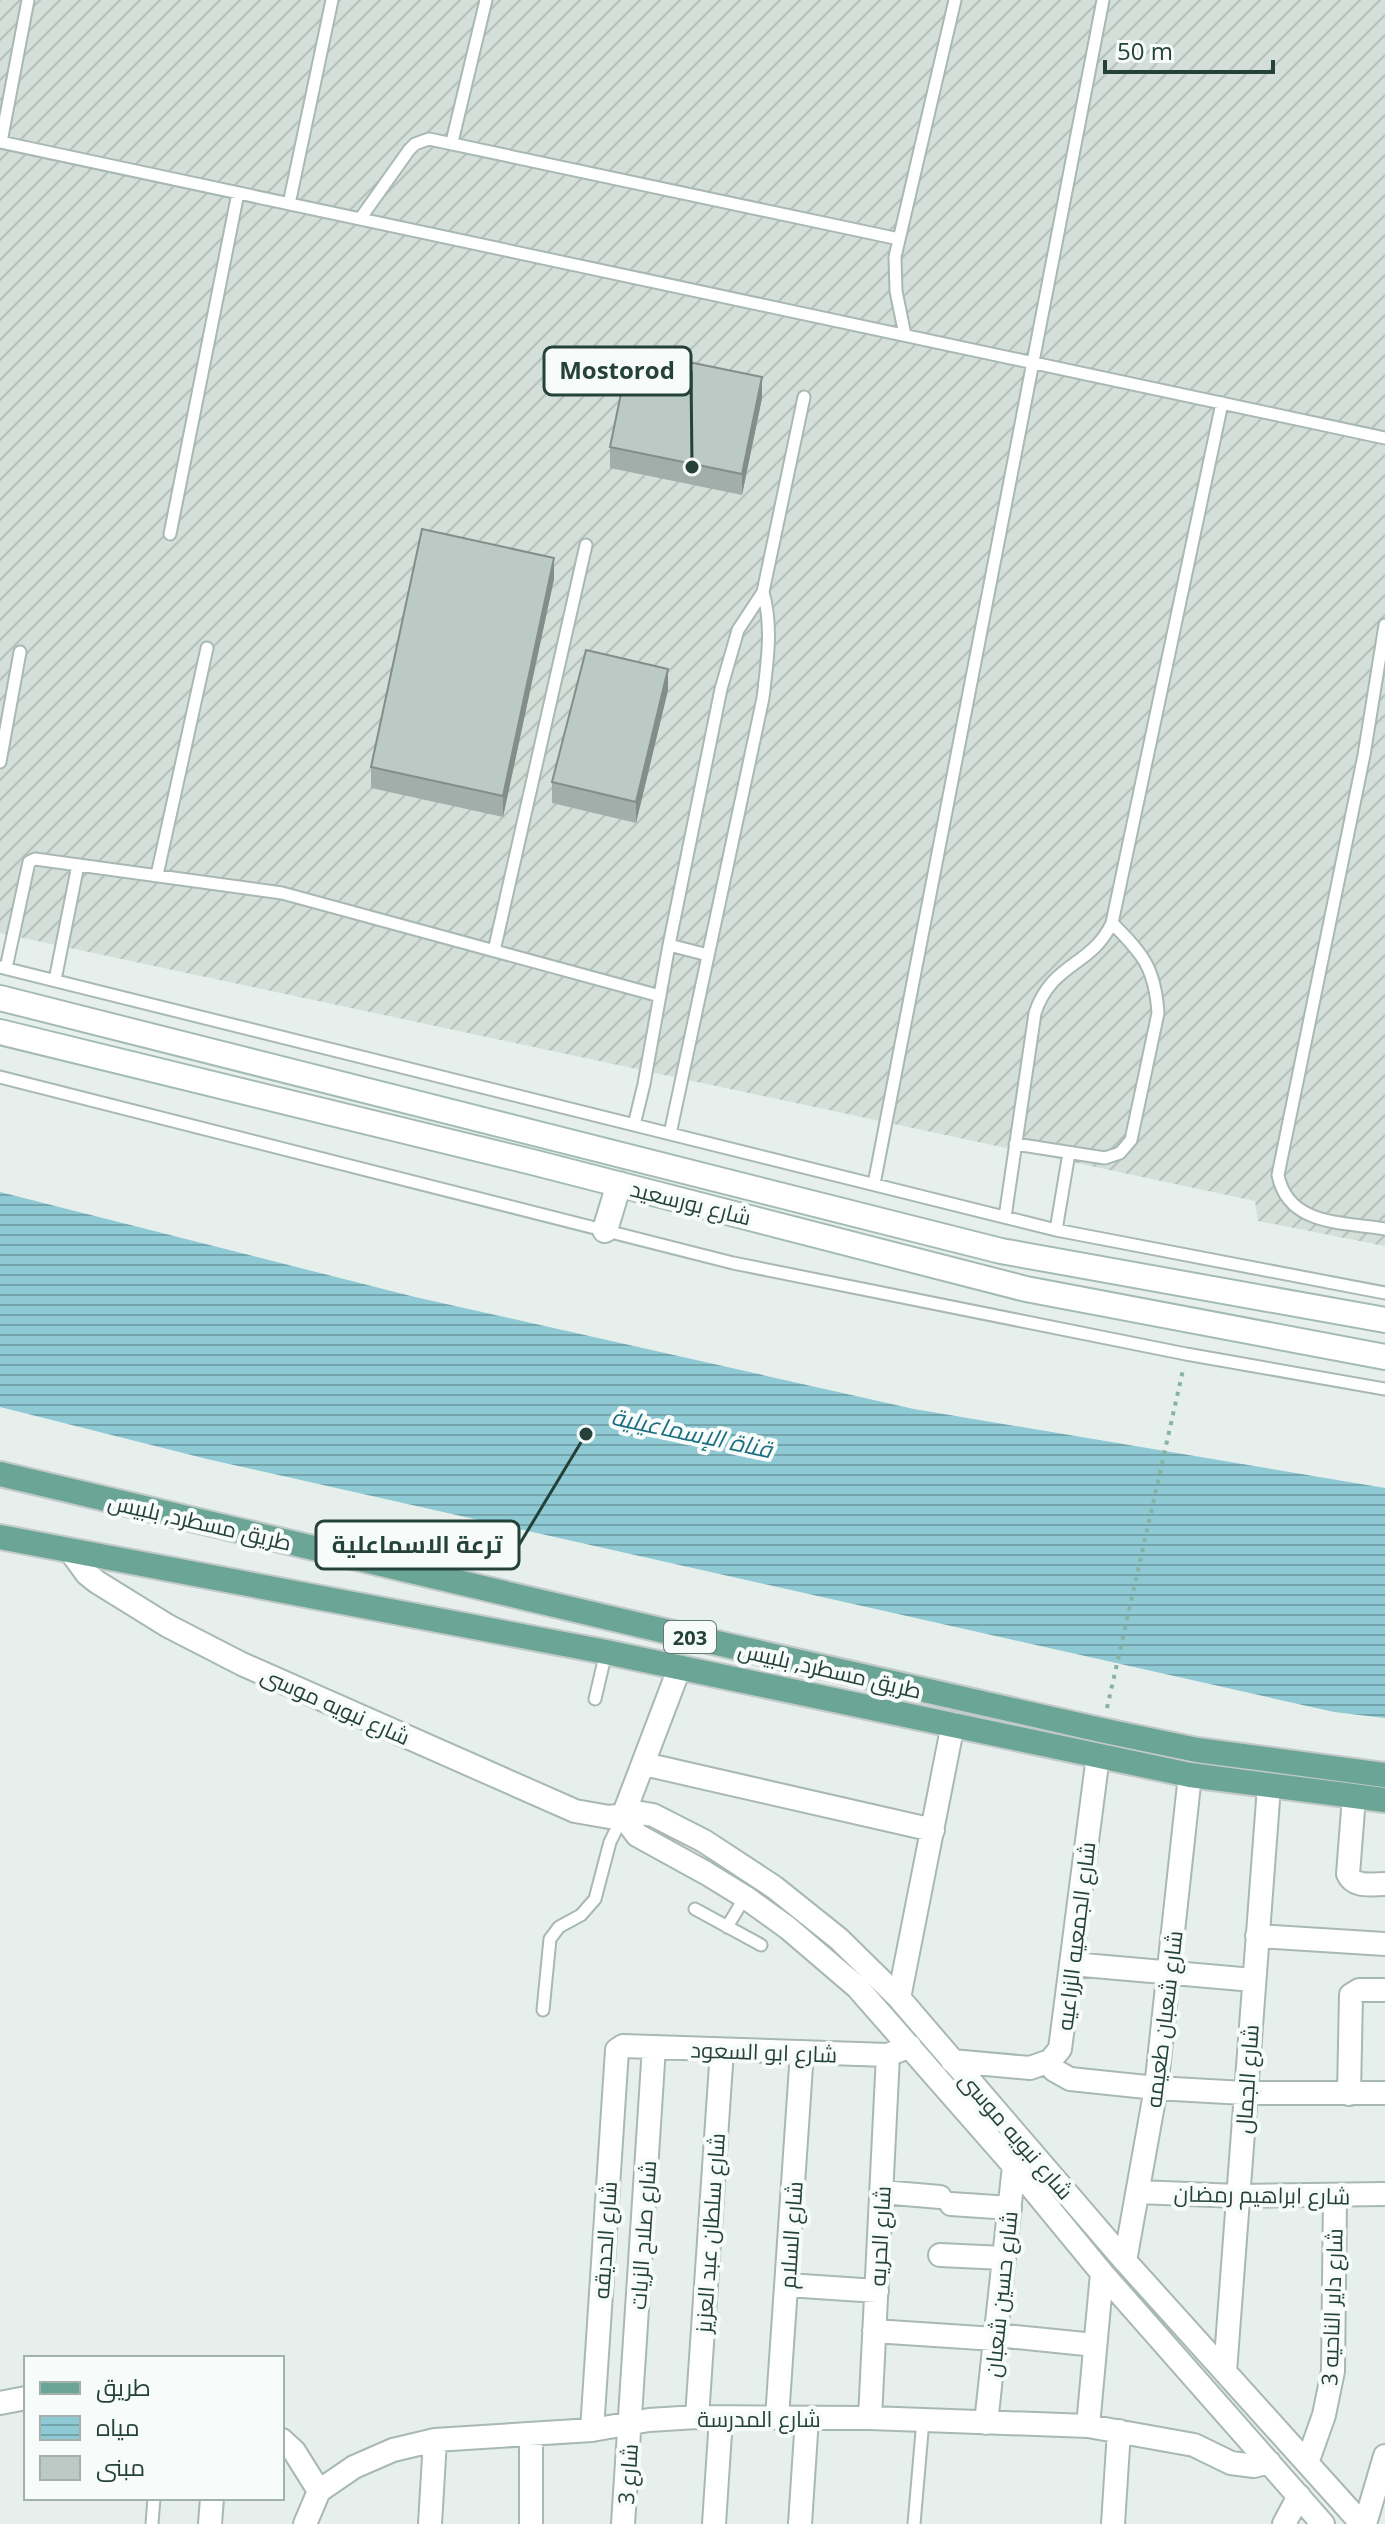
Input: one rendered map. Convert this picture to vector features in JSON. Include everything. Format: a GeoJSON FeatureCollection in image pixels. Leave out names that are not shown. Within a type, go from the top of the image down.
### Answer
{"type":"FeatureCollection","features":[{"type":"Feature","properties":{"kind":"main road","name":"شارع بورسعيد"},"geometry":{"type":"LineString","coordinates":[[0,998],[1001,1251],[1385,1320]]}},
{"type":"Feature","properties":{"kind":"main road","name":"شارع بورسعيد"},"geometry":{"type":"LineString","coordinates":[[0,1032],[619,1184],[1026,1289],[1385,1357]]}},
{"type":"Feature","properties":{"kind":"main road"},"geometry":{"type":"LineString","coordinates":[[605,1230],[619,1184]]}},
{"type":"Feature","properties":{"kind":"main road","name":"طريق مسطرد, بلبيس"},"geometry":{"type":"LineString","coordinates":[[0,1474],[702,1640],[1101,1730],[1197,1750],[1385,1775]]}},
{"type":"Feature","properties":{"kind":"main road","name":"طريق مسطرد, بلبيس"},"geometry":{"type":"LineString","coordinates":[[0,1537],[606,1652],[1190,1775],[1385,1800]]}},
{"type":"Feature","properties":{"kind":"street","name":"شارع نبويه موسى"},"geometry":{"type":"LineString","coordinates":[[71,1552],[97,1582],[168,1626],[242,1664],[575,1811],[592,1815],[653,1815],[704,1841],[774,1887],[839,1939],[899,1998],[1125,2261],[1364,2524]]}},
{"type":"Feature","properties":{"kind":"street"},"geometry":{"type":"LineString","coordinates":[[623,1816],[679,1669]]}},
{"type":"Feature","properties":{"kind":"street"},"geometry":{"type":"LineString","coordinates":[[899,1998],[953,1724]]}},
{"type":"Feature","properties":{"kind":"street","name":"شارع الجمعيه الزراعيه"},"geometry":{"type":"LineString","coordinates":[[952,2061],[1030,2068],[1050,2061],[1060,2049],[1098,1756]]}},
{"type":"Feature","properties":{"kind":"street"},"geometry":{"type":"LineString","coordinates":[[644,1764],[933,1830]]}},
{"type":"Feature","properties":{"kind":"street","name":"شارع شعبان طعيمه"},"geometry":{"type":"LineString","coordinates":[[1125,2261],[1156,2088],[1190,1775]]}},
{"type":"Feature","properties":{"kind":"street","name":"شارع الجمال"},"geometry":{"type":"LineString","coordinates":[[1225,2372],[1269,1787]]}},
{"type":"Feature","properties":{"kind":"street"},"geometry":{"type":"LineString","coordinates":[[1354,1797],[1350,1880],[1358,1884],[1385,1884]]}},
{"type":"Feature","properties":{"kind":"street","name":"شارع نبويه موسى"},"geometry":{"type":"LineString","coordinates":[[623,1816],[637,1835],[745,1897],[857,1987],[1014,2166],[1102,2273],[1323,2524]]}},
{"type":"Feature","properties":{"kind":"street"},"geometry":{"type":"LineString","coordinates":[[1257,1936],[1385,1944]]}},
{"type":"Feature","properties":{"kind":"street"},"geometry":{"type":"LineString","coordinates":[[1072,1964],[1253,1980]]}},
{"type":"Feature","properties":{"kind":"street"},"geometry":{"type":"LineString","coordinates":[[1349,2094],[1351,1995],[1359,1990],[1385,1990]]}},
{"type":"Feature","properties":{"kind":"street","name":"شارع ابو السعود"},"geometry":{"type":"LineString","coordinates":[[617,2050],[623,2046],[888,2055],[910,2046]]}},
{"type":"Feature","properties":{"kind":"street","name":"شارع صلاح الزيات"},"geometry":{"type":"LineString","coordinates":[[630,2423],[654,2047]]}},
{"type":"Feature","properties":{"kind":"street","name":"شارع الحديقه"},"geometry":{"type":"LineString","coordinates":[[592,2430],[617,2050]]}},
{"type":"Feature","properties":{"kind":"street","name":"شارع سلطان عبد العزيز"},"geometry":{"type":"LineString","coordinates":[[697,2417],[722,2050]]}},
{"type":"Feature","properties":{"kind":"street","name":"شارع السلام"},"geometry":{"type":"LineString","coordinates":[[777,2418],[802,2052]]}},
{"type":"Feature","properties":{"kind":"street","name":"شارع الحريه"},"geometry":{"type":"LineString","coordinates":[[870,2418],[888,2055]]}},
{"type":"Feature","properties":{"kind":"street"},"geometry":{"type":"LineString","coordinates":[[1050,2061],[1054,2070],[1070,2079],[1156,2088],[1244,2093],[1385,2093]]}},
{"type":"Feature","properties":{"kind":"street","name":"شارع حسين شعبان"},"geometry":{"type":"LineString","coordinates":[[986,2423],[1014,2166]]}},
{"type":"Feature","properties":{"kind":"street"},"geometry":{"type":"LineString","coordinates":[[882,2192],[1010,2208]]}},
{"type":"Feature","properties":{"kind":"street","name":"شارع ابراهيم رمضان"},"geometry":{"type":"LineString","coordinates":[[1138,2192],[1238,2196],[1385,2194]]}},
{"type":"Feature","properties":{"kind":"street","name":"شارع داير الناحيه 3"},"geometry":{"type":"LineString","coordinates":[[1307,2463],[1324,2415],[1333,2371],[1335,2196]]}},
{"type":"Feature","properties":{"kind":"street"},"geometry":{"type":"LineString","coordinates":[[940,2255],[1004,2258]]}},
{"type":"Feature","properties":{"kind":"street"},"geometry":{"type":"LineString","coordinates":[[1088,2426],[1102,2273]]}},
{"type":"Feature","properties":{"kind":"street"},"geometry":{"type":"LineString","coordinates":[[787,2285],[877,2291]]}},
{"type":"Feature","properties":{"kind":"street"},"geometry":{"type":"LineString","coordinates":[[874,2331],[1095,2345]]}},
{"type":"Feature","properties":{"kind":"street"},"geometry":{"type":"LineString","coordinates":[[0,2403],[24,2398]]}},
{"type":"Feature","properties":{"kind":"street","name":"شارع المدرسة"},"geometry":{"type":"LineString","coordinates":[[319,2491],[354,2467],[393,2450],[435,2440],[592,2430],[697,2417],[870,2418],[1088,2426],[1194,2445],[1231,2463],[1254,2466],[1269,2462]]}},
{"type":"Feature","properties":{"kind":"street"},"geometry":{"type":"LineString","coordinates":[[714,2524],[721,2418]]}},
{"type":"Feature","properties":{"kind":"street"},"geometry":{"type":"LineString","coordinates":[[800,2524],[807,2418]]}},
{"type":"Feature","properties":{"kind":"street","name":"شارع 3"},"geometry":{"type":"LineString","coordinates":[[623,2524],[630,2423]]}},
{"type":"Feature","properties":{"kind":"street"},"geometry":{"type":"LineString","coordinates":[[1113,2524],[1119,2431]]}},
{"type":"Feature","properties":{"kind":"street"},"geometry":{"type":"LineString","coordinates":[[531,2434],[531,2524]]}},
{"type":"Feature","properties":{"kind":"street"},"geometry":{"type":"LineString","coordinates":[[430,2524],[435,2440]]}},
{"type":"Feature","properties":{"kind":"street"},"geometry":{"type":"LineString","coordinates":[[284,2442],[294,2451],[319,2491],[305,2524]]}},
{"type":"Feature","properties":{"kind":"street"},"geometry":{"type":"LineString","coordinates":[[1364,2524],[1380,2485],[1385,2456]]}},
{"type":"Feature","properties":{"kind":"street"},"geometry":{"type":"LineString","coordinates":[[1284,2524],[1299,2496]]}},
{"type":"Feature","properties":{"kind":"street"},"geometry":{"type":"LineString","coordinates":[[210,2524],[212,2500]]}},
{"type":"Feature","properties":{"kind":"lane"},"geometry":{"type":"LineString","coordinates":[[28,0],[1,142],[1385,438]]}},
{"type":"Feature","properties":{"kind":"lane"},"geometry":{"type":"LineString","coordinates":[[289,204],[332,0]]}},
{"type":"Feature","properties":{"kind":"lane"},"geometry":{"type":"LineString","coordinates":[[452,142],[486,0]]}},
{"type":"Feature","properties":{"kind":"lane"},"geometry":{"type":"LineString","coordinates":[[905,335],[896,291],[895,257],[955,0]]}},
{"type":"Feature","properties":{"kind":"lane"},"geometry":{"type":"LineString","coordinates":[[874,1184],[1103,0]]}},
{"type":"Feature","properties":{"kind":"lane"},"geometry":{"type":"LineString","coordinates":[[360,219],[415,144],[429,139],[899,239]]}},
{"type":"Feature","properties":{"kind":"lane"},"geometry":{"type":"LineString","coordinates":[[170,534],[238,193]]}},
{"type":"Feature","properties":{"kind":"lane"},"geometry":{"type":"LineString","coordinates":[[634,1125],[729,659],[738,630],[763,592],[804,397]]}},
{"type":"Feature","properties":{"kind":"lane"},"geometry":{"type":"LineString","coordinates":[[1005,1217],[1038,1002],[1059,973],[1099,944],[1112,923],[1222,403]]}},
{"type":"Feature","properties":{"kind":"lane"},"geometry":{"type":"LineString","coordinates":[[494,951],[586,545]]}},
{"type":"Feature","properties":{"kind":"lane"},"geometry":{"type":"LineString","coordinates":[[670,1134],[763,698],[769,637],[768,611],[763,592]]}},
{"type":"Feature","properties":{"kind":"lane"},"geometry":{"type":"LineString","coordinates":[[1385,625],[1364,755],[1278,1175],[1285,1195],[1299,1211],[1309,1216],[1385,1229]]}},
{"type":"Feature","properties":{"kind":"lane"},"geometry":{"type":"LineString","coordinates":[[157,875],[207,648]]}},
{"type":"Feature","properties":{"kind":"lane"},"geometry":{"type":"LineString","coordinates":[[0,762],[20,652]]}},
{"type":"Feature","properties":{"kind":"lane"},"geometry":{"type":"LineString","coordinates":[[660,996],[282,893],[35,859],[29,862],[3,967],[1056,1230],[1385,1293]]}},
{"type":"Feature","properties":{"kind":"lane"},"geometry":{"type":"LineString","coordinates":[[55,980],[78,865]]}},
{"type":"Feature","properties":{"kind":"lane"},"geometry":{"type":"LineString","coordinates":[[1015,1144],[1105,1158],[1113,1157],[1127,1147],[1134,1132],[1158,1013],[1155,988],[1147,965],[1139,950],[1112,923]]}},
{"type":"Feature","properties":{"kind":"lane"},"geometry":{"type":"LineString","coordinates":[[669,945],[708,955]]}},
{"type":"Feature","properties":{"kind":"lane"},"geometry":{"type":"LineString","coordinates":[[0,1077],[733,1263],[1186,1354],[1385,1389]]}},
{"type":"Feature","properties":{"kind":"lane"},"geometry":{"type":"LineString","coordinates":[[1056,1230],[1069,1153]]}},
{"type":"Feature","properties":{"kind":"lane"},"geometry":{"type":"LineString","coordinates":[[595,1699],[606,1652]]}},
{"type":"Feature","properties":{"kind":"lane"},"geometry":{"type":"LineString","coordinates":[[543,2010],[550,1939],[559,1927],[581,1915],[595,1899],[610,1842],[623,1816]]}},
{"type":"Feature","properties":{"kind":"lane"},"geometry":{"type":"LineString","coordinates":[[727,1927],[745,1897]]}},
{"type":"Feature","properties":{"kind":"lane"},"geometry":{"type":"LineString","coordinates":[[695,1909],[761,1945]]}},
{"type":"Feature","properties":{"kind":"lane"},"geometry":{"type":"LineString","coordinates":[[914,2524],[923,2420]]}},
{"type":"Feature","properties":{"kind":"lane"},"geometry":{"type":"LineString","coordinates":[[152,2524],[154,2500]]}},
{"type":"Feature","properties":{"kind":"path"},"geometry":{"type":"LineString","coordinates":[[1112,1690],[1186,1354]]}},
{"type":"Feature","properties":{"kind":"shaded area"},"geometry":{"type":"Polygon","coordinates":[[[0,0],[1385,0],[1385,1246],[1258,1221],[1255,1201],[0,933],[0,0]]]}},
{"type":"Feature","properties":{"kind":"water","name":"قناة الإسماعيلية"},"geometry":{"type":"Polygon","coordinates":[[[0,1192],[415,1297],[914,1409],[1385,1488],[1385,1718],[1334,1712],[207,1459],[0,1407],[0,1192]]]}},
{"type":"Feature","properties":{"kind":"building"},"geometry":{"type":"Polygon","coordinates":[[[630,350],[762,377],[742,474],[610,447],[630,350]]]}},
{"type":"Feature","properties":{"kind":"building"},"geometry":{"type":"Polygon","coordinates":[[[422,529],[554,558],[503,796],[371,767],[422,529]]]}},
{"type":"Feature","properties":{"kind":"building"},"geometry":{"type":"Polygon","coordinates":[[[586,650],[668,669],[636,802],[552,782],[586,650]]]}},
{"type":"Feature","properties":{"kind":"place","name":"Mostorod"},"geometry":{"type":"Point","coordinates":[692,467]}},
{"type":"Feature","properties":{"kind":"place","name":"ترعة الاسماعلية"},"geometry":{"type":"Point","coordinates":[586,1434]}}]}
